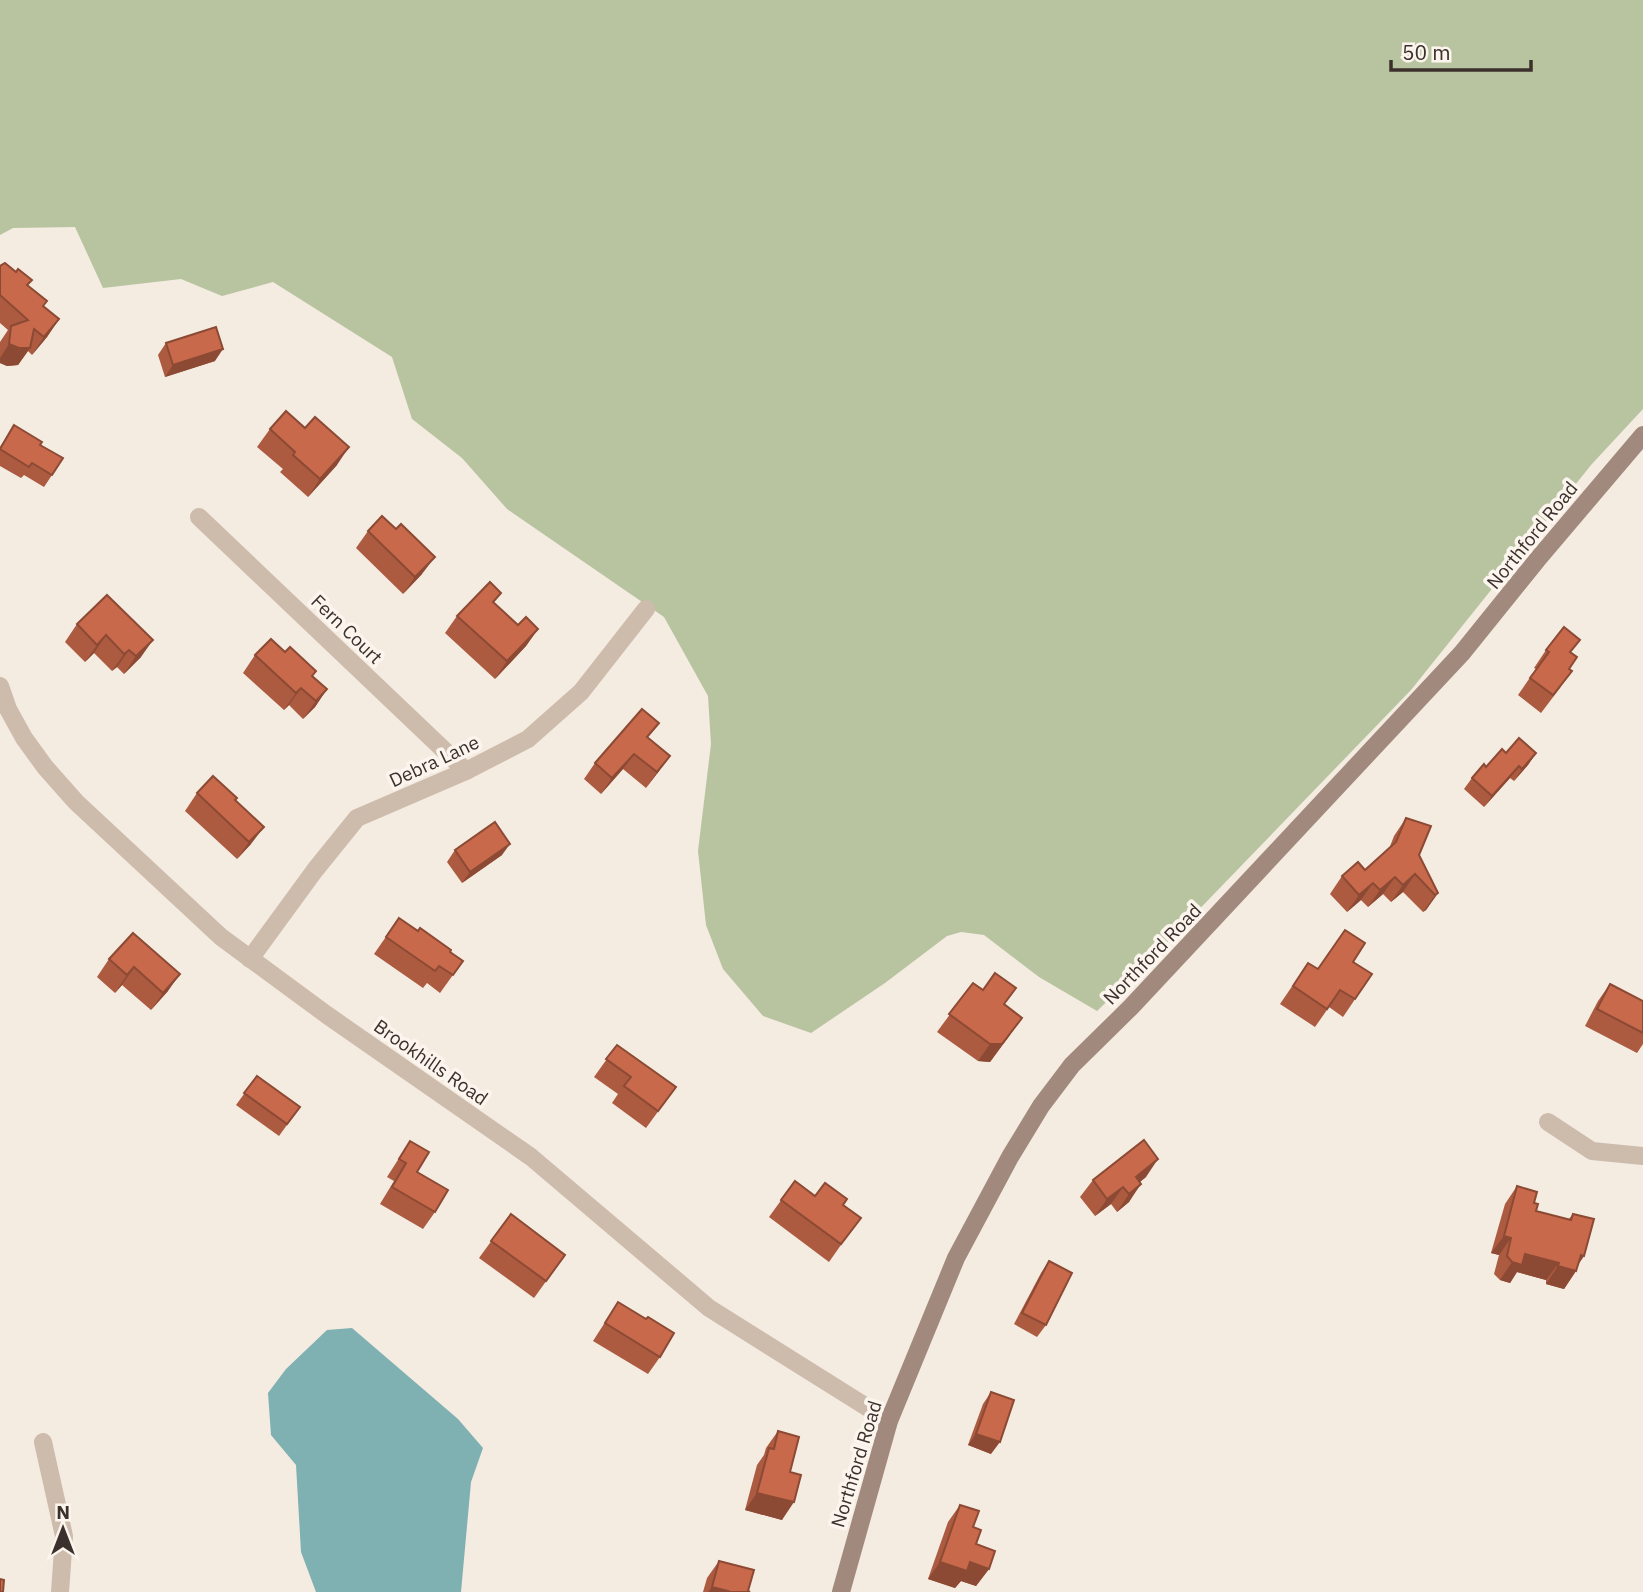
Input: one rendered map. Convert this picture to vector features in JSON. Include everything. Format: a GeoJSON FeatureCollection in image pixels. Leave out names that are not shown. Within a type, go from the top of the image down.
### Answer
{"type":"FeatureCollection","features":[{"type":"Feature","properties":{"kind":"street","name":"Northford Road"},"geometry":{"type":"LineString","coordinates":[[841,1592],[889,1420],[956,1258],[1010,1157],[1041,1106],[1073,1065],[1131,1007],[1462,653],[1643,435]]}},
{"type":"Feature","properties":{"kind":"street","name":"Fern Court"},"geometry":{"type":"LineString","coordinates":[[199,517],[466,771]]}},
{"type":"Feature","properties":{"kind":"street","name":"Debra Lane"},"geometry":{"type":"LineString","coordinates":[[250,959],[357,818],[466,771],[528,739],[581,692],[646,609]]}},
{"type":"Feature","properties":{"kind":"street","name":"Brookhills Road"},"geometry":{"type":"LineString","coordinates":[[0,686],[8,709],[24,738],[45,767],[76,802],[220,937],[531,1157],[709,1308],[889,1420]]}},
{"type":"Feature","properties":{"kind":"street"},"geometry":{"type":"LineString","coordinates":[[1548,1122],[1592,1151],[1643,1156]]}},
{"type":"Feature","properties":{"kind":"street"},"geometry":{"type":"LineString","coordinates":[[43,1443],[64,1536],[60,1592]]}},
{"type":"Feature","properties":{"kind":"green space"},"geometry":{"type":"Polygon","coordinates":[[[0,0],[1643,0],[1643,409],[1591,465],[1411,690],[1155,955],[1097,1011],[1039,977],[984,935],[961,932],[947,936],[885,983],[811,1033],[763,1016],[723,969],[706,925],[698,851],[711,744],[708,696],[664,617],[507,509],[462,458],[412,419],[392,357],[273,282],[222,296],[181,279],[103,288],[75,227],[13,228],[0,235],[0,0]]]}},
{"type":"Feature","properties":{"kind":"water"},"geometry":{"type":"Polygon","coordinates":[[[352,1328],[458,1419],[483,1448],[471,1482],[461,1592],[316,1592],[301,1552],[296,1465],[271,1435],[268,1393],[286,1369],[327,1330],[352,1328]]]}},
{"type":"Feature","properties":{"kind":"building"},"geometry":{"type":"Polygon","coordinates":[[[5,263],[32,280],[27,285],[47,301],[43,306],[59,319],[44,337],[34,329],[30,348],[9,344],[11,326],[28,320],[0,295],[0,266],[5,263]]]}},
{"type":"Feature","properties":{"kind":"building"},"geometry":{"type":"Polygon","coordinates":[[[216,327],[223,349],[173,365],[166,343],[216,327]]]}},
{"type":"Feature","properties":{"kind":"building"},"geometry":{"type":"Polygon","coordinates":[[[286,411],[305,428],[315,417],[349,447],[320,479],[293,455],[295,452],[270,429],[286,411]]]}},
{"type":"Feature","properties":{"kind":"building"},"geometry":{"type":"Polygon","coordinates":[[[14,425],[63,458],[52,475],[32,463],[29,467],[0,449],[14,425]]]}},
{"type":"Feature","properties":{"kind":"building"},"geometry":{"type":"Polygon","coordinates":[[[382,516],[396,529],[401,524],[435,557],[415,577],[368,531],[382,516]]]}},
{"type":"Feature","properties":{"kind":"building"},"geometry":{"type":"Polygon","coordinates":[[[490,582],[501,593],[493,602],[518,625],[526,617],[538,629],[507,661],[457,616],[490,582]]]}},
{"type":"Feature","properties":{"kind":"building"},"geometry":{"type":"Polygon","coordinates":[[[107,595],[153,640],[136,656],[129,650],[124,654],[106,635],[97,645],[77,624],[107,595]]]}},
{"type":"Feature","properties":{"kind":"building"},"geometry":{"type":"Polygon","coordinates":[[[1564,627],[1580,640],[1570,652],[1577,657],[1569,669],[1572,671],[1553,695],[1530,678],[1549,652],[1546,650],[1564,627]]]}},
{"type":"Feature","properties":{"kind":"building"},"geometry":{"type":"Polygon","coordinates":[[[271,639],[285,652],[290,647],[316,671],[312,676],[327,689],[316,701],[301,688],[296,693],[255,655],[271,639]]]}},
{"type":"Feature","properties":{"kind":"building"},"geometry":{"type":"Polygon","coordinates":[[[642,709],[659,723],[647,737],[670,756],[657,772],[634,754],[612,778],[595,763],[642,709]]]}},
{"type":"Feature","properties":{"kind":"building"},"geometry":{"type":"Polygon","coordinates":[[[1519,738],[1536,753],[1522,769],[1519,766],[1492,796],[1472,778],[1502,749],[1506,753],[1519,738]]]}},
{"type":"Feature","properties":{"kind":"building"},"geometry":{"type":"Polygon","coordinates":[[[213,776],[264,827],[249,842],[197,793],[213,776]]]}},
{"type":"Feature","properties":{"kind":"building"},"geometry":{"type":"Polygon","coordinates":[[[1406,818],[1431,826],[1419,855],[1438,893],[1435,895],[1415,874],[1403,885],[1395,877],[1380,890],[1373,883],[1359,895],[1342,876],[1358,862],[1365,870],[1396,842],[1406,818]]]}},
{"type":"Feature","properties":{"kind":"building"},"geometry":{"type":"Polygon","coordinates":[[[495,822],[510,844],[470,872],[455,850],[495,822]]]}},
{"type":"Feature","properties":{"kind":"building"},"geometry":{"type":"Polygon","coordinates":[[[399,918],[418,931],[420,928],[463,961],[453,975],[439,966],[435,971],[386,937],[399,918]]]}},
{"type":"Feature","properties":{"kind":"building"},"geometry":{"type":"Polygon","coordinates":[[[1345,930],[1365,943],[1353,962],[1372,974],[1355,999],[1340,990],[1327,1009],[1293,986],[1308,963],[1318,969],[1345,930]]]}},
{"type":"Feature","properties":{"kind":"building"},"geometry":{"type":"Polygon","coordinates":[[[133,933],[180,974],[163,993],[134,967],[127,975],[109,959],[133,933]]]}},
{"type":"Feature","properties":{"kind":"building"},"geometry":{"type":"Polygon","coordinates":[[[995,973],[1016,988],[1004,1004],[1022,1018],[1002,1044],[990,1044],[949,1014],[973,983],[983,990],[995,973]]]}},
{"type":"Feature","properties":{"kind":"building"},"geometry":{"type":"Polygon","coordinates":[[[1610,984],[1643,1001],[1643,1033],[1597,1009],[1610,984]]]}},
{"type":"Feature","properties":{"kind":"building"},"geometry":{"type":"Polygon","coordinates":[[[617,1045],[676,1087],[658,1111],[624,1086],[631,1077],[606,1059],[617,1045]]]}},
{"type":"Feature","properties":{"kind":"building"},"geometry":{"type":"Polygon","coordinates":[[[257,1076],[300,1107],[287,1124],[244,1093],[257,1076]]]}},
{"type":"Feature","properties":{"kind":"building"},"geometry":{"type":"Polygon","coordinates":[[[1144,1140],[1158,1159],[1136,1177],[1141,1184],[1129,1194],[1123,1187],[1107,1199],[1093,1180],[1144,1140]]]}},
{"type":"Feature","properties":{"kind":"building"},"geometry":{"type":"Polygon","coordinates":[[[410,1141],[429,1152],[417,1172],[448,1190],[435,1212],[392,1187],[406,1163],[399,1159],[410,1141]]]}},
{"type":"Feature","properties":{"kind":"building"},"geometry":{"type":"Polygon","coordinates":[[[795,1181],[815,1196],[825,1183],[847,1199],[843,1205],[861,1218],[841,1244],[781,1200],[795,1181]]]}},
{"type":"Feature","properties":{"kind":"building"},"geometry":{"type":"Polygon","coordinates":[[[1517,1186],[1537,1192],[1534,1203],[1538,1204],[1536,1211],[1571,1220],[1573,1214],[1594,1219],[1584,1256],[1581,1255],[1576,1271],[1558,1266],[1559,1263],[1525,1254],[1522,1265],[1512,1262],[1507,1256],[1511,1238],[1504,1236],[1517,1186]]]}},
{"type":"Feature","properties":{"kind":"building"},"geometry":{"type":"Polygon","coordinates":[[[511,1214],[565,1255],[546,1281],[491,1241],[511,1214]]]}},
{"type":"Feature","properties":{"kind":"building"},"geometry":{"type":"Polygon","coordinates":[[[1049,1261],[1072,1273],[1046,1325],[1022,1313],[1049,1261]]]}},
{"type":"Feature","properties":{"kind":"building"},"geometry":{"type":"Polygon","coordinates":[[[618,1302],[674,1333],[660,1357],[605,1323],[618,1302]]]}},
{"type":"Feature","properties":{"kind":"building"},"geometry":{"type":"Polygon","coordinates":[[[991,1392],[1014,1400],[1000,1442],[976,1434],[991,1392]]]}},
{"type":"Feature","properties":{"kind":"building"},"geometry":{"type":"Polygon","coordinates":[[[778,1431],[799,1437],[790,1472],[801,1475],[794,1502],[757,1493],[769,1448],[774,1449],[778,1431]]]}},
{"type":"Feature","properties":{"kind":"building"},"geometry":{"type":"Polygon","coordinates":[[[960,1505],[979,1511],[973,1527],[981,1530],[976,1544],[995,1551],[989,1569],[970,1562],[967,1571],[940,1562],[960,1505]]]}},
{"type":"Feature","properties":{"kind":"building"},"geometry":{"type":"Polygon","coordinates":[[[719,1561],[754,1570],[748,1591],[750,1592],[727,1592],[712,1587],[719,1561]]]}},
{"type":"Feature","properties":{"kind":"building"},"geometry":{"type":"Polygon","coordinates":[[[0,1579],[4,1580],[3,1592],[0,1592],[0,1579]]]}}]}
